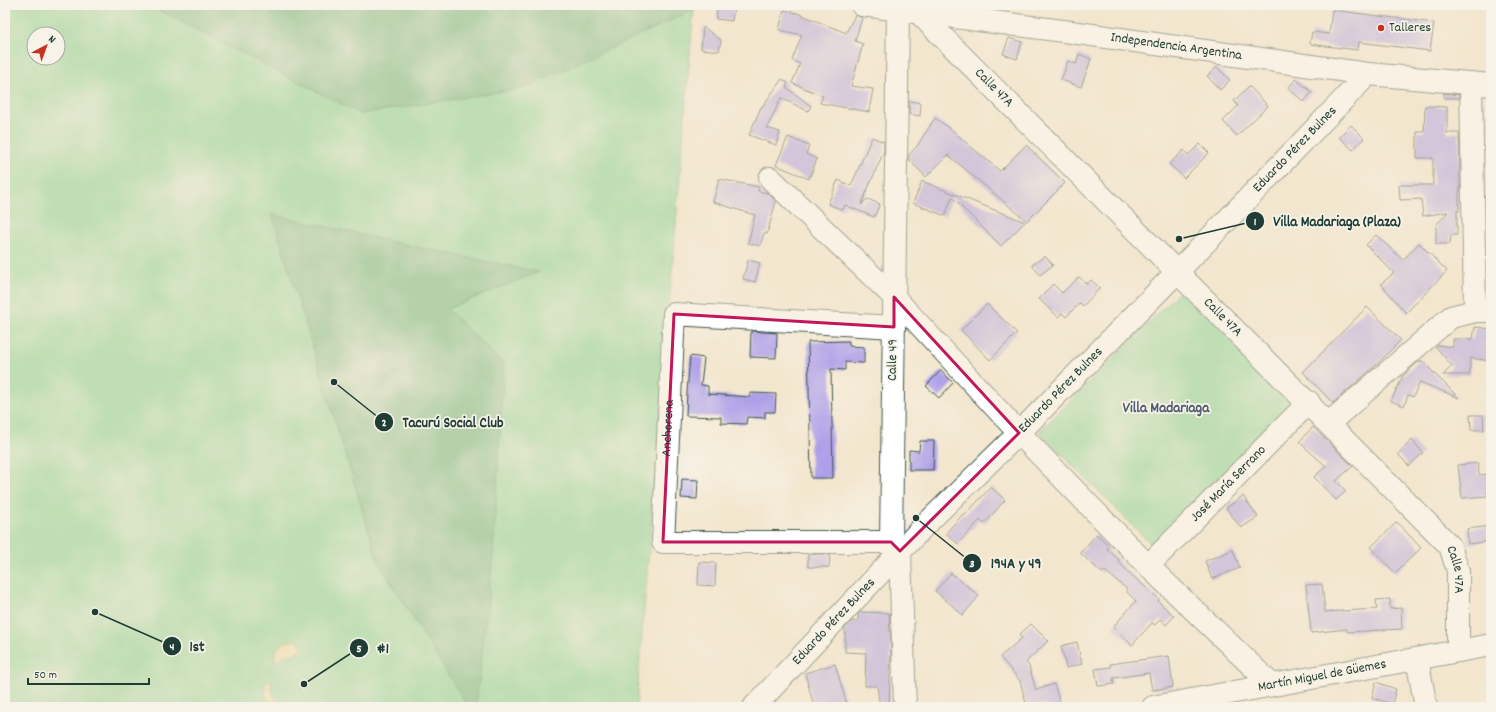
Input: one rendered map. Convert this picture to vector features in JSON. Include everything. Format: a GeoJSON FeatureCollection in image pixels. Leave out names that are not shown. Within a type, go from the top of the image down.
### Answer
{"type":"FeatureCollection","features":[{"type":"Feature","properties":{"kind":"street","name":"Independencia Argentina"},"geometry":{"type":"LineString","coordinates":[[862,5],[1071,32],[1368,74],[1481,84]]}},
{"type":"Feature","properties":{"kind":"street","name":"Calle 49"},"geometry":{"type":"LineString","coordinates":[[898,10],[894,297],[895,547],[905,707]]}},
{"type":"Feature","properties":{"kind":"street","name":"Calle 47A"},"geometry":{"type":"LineString","coordinates":[[920,13],[1177,272],[1309,402],[1450,546],[1458,571],[1458,651]]}},
{"type":"Feature","properties":{"kind":"street","name":"Eduardo Pérez Bulnes"},"geometry":{"type":"LineString","coordinates":[[754,707],[895,547],[1019,433],[1368,74]]}},
{"type":"Feature","properties":{"kind":"street"},"geometry":{"type":"LineString","coordinates":[[1329,423],[1450,317],[1483,311],[1481,84]]}},
{"type":"Feature","properties":{"kind":"street"},"geometry":{"type":"LineString","coordinates":[[770,178],[894,297],[1019,433],[1148,566],[1272,685]]}},
{"type":"Feature","properties":{"kind":"street","name":"Anchorena"},"geometry":{"type":"LineString","coordinates":[[894,326],[674,314],[663,542],[895,547]]}},
{"type":"Feature","properties":{"kind":"street","name":"José María Serrano"},"geometry":{"type":"LineString","coordinates":[[1148,566],[1309,402]]}},
{"type":"Feature","properties":{"kind":"street","name":"Martín Miguel de Güemes"},"geometry":{"type":"LineString","coordinates":[[1153,707],[1180,705],[1272,685],[1491,645]]}},
{"type":"Feature","properties":{"kind":"street"},"geometry":{"type":"LineString","coordinates":[[1418,659],[1426,707]]}},
{"type":"Feature","properties":{"kind":"highlighted area"},"geometry":{"type":"Polygon","coordinates":[[[894,297],[1019,433],[900,551],[891,542],[663,542],[674,314],[894,327],[894,297]]]}},
{"type":"Feature","properties":{"kind":"green space"},"geometry":{"type":"Polygon","coordinates":[[[5,5],[694,5],[636,707],[5,707],[5,5]]]}},
{"type":"Feature","properties":{"kind":"green space"},"geometry":{"type":"Polygon","coordinates":[[[148,5],[680,5],[700,7],[524,88],[361,114],[148,5]]]}},
{"type":"Feature","properties":{"kind":"green space"},"geometry":{"type":"Polygon","coordinates":[[[272,214],[407,245],[539,272],[447,309],[504,364],[493,556],[476,707],[468,707],[378,561],[272,214]]]}},
{"type":"Feature","properties":{"kind":"green space"},"geometry":{"type":"Polygon","coordinates":[[[1182,289],[1295,401],[1152,545],[1039,432],[1182,289]]]}},
{"type":"Feature","properties":{"kind":"sand"},"geometry":{"type":"Polygon","coordinates":[[[297,640],[303,647],[299,651],[283,656],[279,662],[274,658],[277,649],[281,644],[297,640]]]}},
{"type":"Feature","properties":{"kind":"sand"},"geometry":{"type":"Polygon","coordinates":[[[267,680],[271,681],[271,689],[277,701],[271,702],[265,697],[265,684],[267,680]]]}},
{"type":"Feature","properties":{"kind":"building"},"geometry":{"type":"Polygon","coordinates":[[[718,6],[734,8],[732,21],[716,19],[718,6]]]}},
{"type":"Feature","properties":{"kind":"building"},"geometry":{"type":"Polygon","coordinates":[[[784,10],[797,13],[846,33],[855,15],[862,18],[855,41],[863,44],[851,86],[873,89],[869,112],[820,103],[823,96],[792,83],[800,64],[792,60],[802,35],[779,30],[784,10]]]}},
{"type":"Feature","properties":{"kind":"building","name":"Talleres"},"geometry":{"type":"Polygon","coordinates":[[[1332,10],[1434,23],[1430,51],[1359,42],[1358,50],[1310,44],[1312,32],[1329,34],[1332,10]]]}},
{"type":"Feature","properties":{"kind":"building"},"geometry":{"type":"Polygon","coordinates":[[[703,27],[721,40],[719,51],[701,49],[703,27]]]}},
{"type":"Feature","properties":{"kind":"building"},"geometry":{"type":"Polygon","coordinates":[[[1009,38],[1022,42],[1017,59],[1003,54],[1009,38]]]}},
{"type":"Feature","properties":{"kind":"building"},"geometry":{"type":"Polygon","coordinates":[[[1079,54],[1091,59],[1081,87],[1061,80],[1068,61],[1076,64],[1079,54]]]}},
{"type":"Feature","properties":{"kind":"building"},"geometry":{"type":"Polygon","coordinates":[[[1217,67],[1230,80],[1220,90],[1207,76],[1217,67]]]}},
{"type":"Feature","properties":{"kind":"building"},"geometry":{"type":"Polygon","coordinates":[[[782,79],[788,83],[786,87],[811,106],[808,111],[781,98],[767,128],[780,132],[776,145],[749,135],[761,107],[782,79]]]}},
{"type":"Feature","properties":{"kind":"building"},"geometry":{"type":"Polygon","coordinates":[[[1296,79],[1312,92],[1304,102],[1288,88],[1296,79]]]}},
{"type":"Feature","properties":{"kind":"building"},"geometry":{"type":"Polygon","coordinates":[[[1249,86],[1268,106],[1237,136],[1223,121],[1238,106],[1234,101],[1249,86]]]}},
{"type":"Feature","properties":{"kind":"building"},"geometry":{"type":"Polygon","coordinates":[[[1444,93],[1459,95],[1459,98],[1444,98],[1444,93]]]}},
{"type":"Feature","properties":{"kind":"building"},"geometry":{"type":"Polygon","coordinates":[[[909,101],[921,103],[920,116],[909,114],[909,101]]]}},
{"type":"Feature","properties":{"kind":"building"},"geometry":{"type":"Polygon","coordinates":[[[1425,106],[1447,107],[1447,133],[1459,133],[1459,211],[1457,211],[1457,235],[1451,235],[1450,244],[1436,244],[1436,225],[1448,212],[1423,216],[1421,199],[1400,200],[1399,185],[1433,185],[1433,158],[1417,158],[1417,132],[1424,132],[1425,106]]]}},
{"type":"Feature","properties":{"kind":"building"},"geometry":{"type":"Polygon","coordinates":[[[935,118],[956,133],[1000,171],[1026,145],[1065,183],[1027,221],[948,155],[926,177],[909,160],[909,155],[917,146],[935,118]]]}},
{"type":"Feature","properties":{"kind":"building"},"geometry":{"type":"Polygon","coordinates":[[[1351,125],[1364,138],[1353,150],[1339,137],[1351,125]]]}},
{"type":"Feature","properties":{"kind":"building"},"geometry":{"type":"Polygon","coordinates":[[[788,137],[809,146],[806,154],[817,159],[809,179],[776,165],[788,137]]]}},
{"type":"Feature","properties":{"kind":"building"},"geometry":{"type":"Polygon","coordinates":[[[872,137],[884,142],[884,151],[861,205],[867,199],[880,204],[874,217],[845,205],[843,210],[828,204],[838,180],[851,186],[872,137]]]}},
{"type":"Feature","properties":{"kind":"building"},"geometry":{"type":"Polygon","coordinates":[[[1200,144],[1209,153],[1184,178],[1169,164],[1184,150],[1188,155],[1200,144]]]}},
{"type":"Feature","properties":{"kind":"building"},"geometry":{"type":"Polygon","coordinates":[[[719,179],[759,187],[758,191],[768,193],[776,201],[767,234],[764,233],[760,246],[748,243],[755,215],[713,202],[719,179]]]}},
{"type":"Feature","properties":{"kind":"building"},"geometry":{"type":"Polygon","coordinates":[[[922,181],[1025,222],[1001,246],[952,197],[945,216],[913,203],[922,181]]]}},
{"type":"Feature","properties":{"kind":"building"},"geometry":{"type":"Polygon","coordinates":[[[1376,235],[1403,260],[1419,243],[1447,271],[1406,313],[1381,284],[1394,273],[1366,245],[1376,235]]]}},
{"type":"Feature","properties":{"kind":"building"},"geometry":{"type":"Polygon","coordinates":[[[1045,256],[1053,265],[1040,275],[1032,265],[1045,256]]]}},
{"type":"Feature","properties":{"kind":"building"},"geometry":{"type":"Polygon","coordinates":[[[748,260],[760,263],[755,282],[743,279],[748,260]]]}},
{"type":"Feature","properties":{"kind":"building"},"geometry":{"type":"Polygon","coordinates":[[[1079,277],[1087,284],[1091,280],[1100,288],[1083,306],[1080,303],[1066,317],[1062,313],[1058,317],[1039,299],[1053,284],[1062,293],[1079,277]]]}},
{"type":"Feature","properties":{"kind":"building"},"geometry":{"type":"Polygon","coordinates":[[[987,304],[1017,333],[990,360],[961,330],[987,304]]]}},
{"type":"Feature","properties":{"kind":"building"},"geometry":{"type":"Polygon","coordinates":[[[1367,307],[1401,340],[1375,366],[1333,403],[1303,372],[1367,307]]]}},
{"type":"Feature","properties":{"kind":"building"},"geometry":{"type":"Polygon","coordinates":[[[1475,327],[1491,329],[1491,361],[1470,358],[1470,375],[1443,375],[1452,366],[1436,347],[1438,345],[1453,347],[1453,339],[1473,339],[1475,327]]]}},
{"type":"Feature","properties":{"kind":"building"},"geometry":{"type":"Polygon","coordinates":[[[751,331],[777,333],[776,358],[750,357],[751,331]]]}},
{"type":"Feature","properties":{"kind":"building"},"geometry":{"type":"Polygon","coordinates":[[[849,341],[849,346],[864,347],[864,363],[845,362],[845,370],[831,369],[833,478],[811,478],[808,342],[849,341]]]}},
{"type":"Feature","properties":{"kind":"building"},"geometry":{"type":"Polygon","coordinates":[[[690,356],[704,358],[701,385],[708,386],[708,394],[750,397],[750,393],[776,394],[775,412],[765,412],[765,418],[747,417],[746,424],[721,423],[721,417],[686,416],[690,356]]]}},
{"type":"Feature","properties":{"kind":"building"},"geometry":{"type":"Polygon","coordinates":[[[1421,360],[1459,398],[1420,382],[1413,397],[1408,395],[1404,406],[1391,401],[1403,376],[1418,362],[1420,363],[1421,360]]]}},
{"type":"Feature","properties":{"kind":"building"},"geometry":{"type":"Polygon","coordinates":[[[941,370],[953,383],[939,398],[926,386],[941,370]]]}},
{"type":"Feature","properties":{"kind":"building"},"geometry":{"type":"Polygon","coordinates":[[[1470,415],[1483,415],[1484,430],[1471,430],[1470,415]]]}},
{"type":"Feature","properties":{"kind":"building"},"geometry":{"type":"Polygon","coordinates":[[[1313,427],[1353,466],[1336,481],[1346,491],[1336,500],[1314,477],[1326,466],[1299,442],[1313,427]]]}},
{"type":"Feature","properties":{"kind":"building"},"geometry":{"type":"Polygon","coordinates":[[[1412,440],[1423,453],[1409,466],[1398,454],[1412,440]]]}},
{"type":"Feature","properties":{"kind":"building"},"geometry":{"type":"Polygon","coordinates":[[[920,441],[934,441],[933,470],[909,470],[909,450],[919,451],[920,441]]]}},
{"type":"Feature","properties":{"kind":"building"},"geometry":{"type":"Polygon","coordinates":[[[1478,463],[1479,475],[1491,474],[1491,490],[1487,491],[1488,496],[1462,498],[1458,465],[1478,463]]]}},
{"type":"Feature","properties":{"kind":"building"},"geometry":{"type":"Polygon","coordinates":[[[682,479],[698,480],[697,499],[681,498],[682,479]]]}},
{"type":"Feature","properties":{"kind":"building"},"geometry":{"type":"Polygon","coordinates":[[[991,487],[1005,500],[984,524],[980,520],[958,544],[946,533],[991,487]]]}},
{"type":"Feature","properties":{"kind":"building"},"geometry":{"type":"Polygon","coordinates":[[[1243,496],[1258,517],[1241,528],[1226,508],[1243,496]]]}},
{"type":"Feature","properties":{"kind":"building"},"geometry":{"type":"Polygon","coordinates":[[[1397,522],[1421,548],[1395,573],[1371,547],[1397,522]]]}},
{"type":"Feature","properties":{"kind":"building"},"geometry":{"type":"Polygon","coordinates":[[[1491,526],[1491,541],[1468,544],[1467,529],[1491,526]]]}},
{"type":"Feature","properties":{"kind":"building"},"geometry":{"type":"Polygon","coordinates":[[[1097,534],[1109,546],[1107,549],[1119,560],[1118,561],[1127,571],[1159,599],[1158,601],[1174,616],[1166,625],[1160,619],[1155,625],[1152,623],[1132,645],[1113,627],[1136,601],[1127,592],[1128,590],[1105,571],[1102,573],[1080,553],[1097,534]]]}},
{"type":"Feature","properties":{"kind":"building"},"geometry":{"type":"Polygon","coordinates":[[[1233,550],[1240,568],[1212,579],[1205,561],[1233,550]]]}},
{"type":"Feature","properties":{"kind":"building"},"geometry":{"type":"Polygon","coordinates":[[[808,554],[830,554],[829,567],[808,567],[808,554]]]}},
{"type":"Feature","properties":{"kind":"building"},"geometry":{"type":"Polygon","coordinates":[[[699,562],[716,563],[715,586],[698,585],[699,562]]]}},
{"type":"Feature","properties":{"kind":"building"},"geometry":{"type":"Polygon","coordinates":[[[951,573],[979,596],[963,615],[935,591],[951,573]]]}},
{"type":"Feature","properties":{"kind":"building"},"geometry":{"type":"Polygon","coordinates":[[[1322,584],[1325,612],[1377,609],[1376,600],[1390,599],[1390,609],[1401,608],[1402,629],[1347,632],[1347,629],[1311,633],[1306,585],[1322,584]]]}},
{"type":"Feature","properties":{"kind":"building"},"geometry":{"type":"Polygon","coordinates":[[[860,612],[889,613],[891,647],[889,707],[880,707],[877,686],[865,686],[866,653],[845,652],[845,628],[852,621],[858,621],[858,614],[860,612]]]}},
{"type":"Feature","properties":{"kind":"building"},"geometry":{"type":"Polygon","coordinates":[[[1031,624],[1048,641],[1026,662],[1029,666],[1036,690],[1054,684],[1061,707],[1046,707],[1045,704],[1027,707],[1020,681],[1000,657],[1022,638],[1019,635],[1031,624]]]}},
{"type":"Feature","properties":{"kind":"building"},"geometry":{"type":"Polygon","coordinates":[[[1077,642],[1082,664],[1066,668],[1061,646],[1077,642]]]}},
{"type":"Feature","properties":{"kind":"building"},"geometry":{"type":"Polygon","coordinates":[[[1169,656],[1173,687],[1152,690],[1149,673],[1113,678],[1114,684],[1098,686],[1095,669],[1111,667],[1110,664],[1169,656]]]}},
{"type":"Feature","properties":{"kind":"building"},"geometry":{"type":"Polygon","coordinates":[[[835,664],[847,705],[835,707],[814,707],[805,673],[835,664]]]}},
{"type":"Feature","properties":{"kind":"building"},"geometry":{"type":"Polygon","coordinates":[[[1376,682],[1396,689],[1392,704],[1372,698],[1376,682]]]}},
{"type":"Feature","properties":{"kind":"place","name":"Talleres"},"geometry":{"type":"Point","coordinates":[1381,28]}},
{"type":"Feature","properties":{"kind":"place","name":"Villa Madariaga (Plaza)"},"geometry":{"type":"Point","coordinates":[1179,239]}},
{"type":"Feature","properties":{"kind":"place","name":"Tacurú Social Club"},"geometry":{"type":"Point","coordinates":[334,382]}},
{"type":"Feature","properties":{"kind":"place","name":"194A y 49"},"geometry":{"type":"Point","coordinates":[916,518]}},
{"type":"Feature","properties":{"kind":"place","name":"1st"},"geometry":{"type":"Point","coordinates":[95,612]}},
{"type":"Feature","properties":{"kind":"place","name":"#1"},"geometry":{"type":"Point","coordinates":[304,684]}},
{"type":"Feature","properties":{"kind":"district","name":"Villa Madariaga"},"geometry":{"type":"Point","coordinates":[1166,409]}}]}
